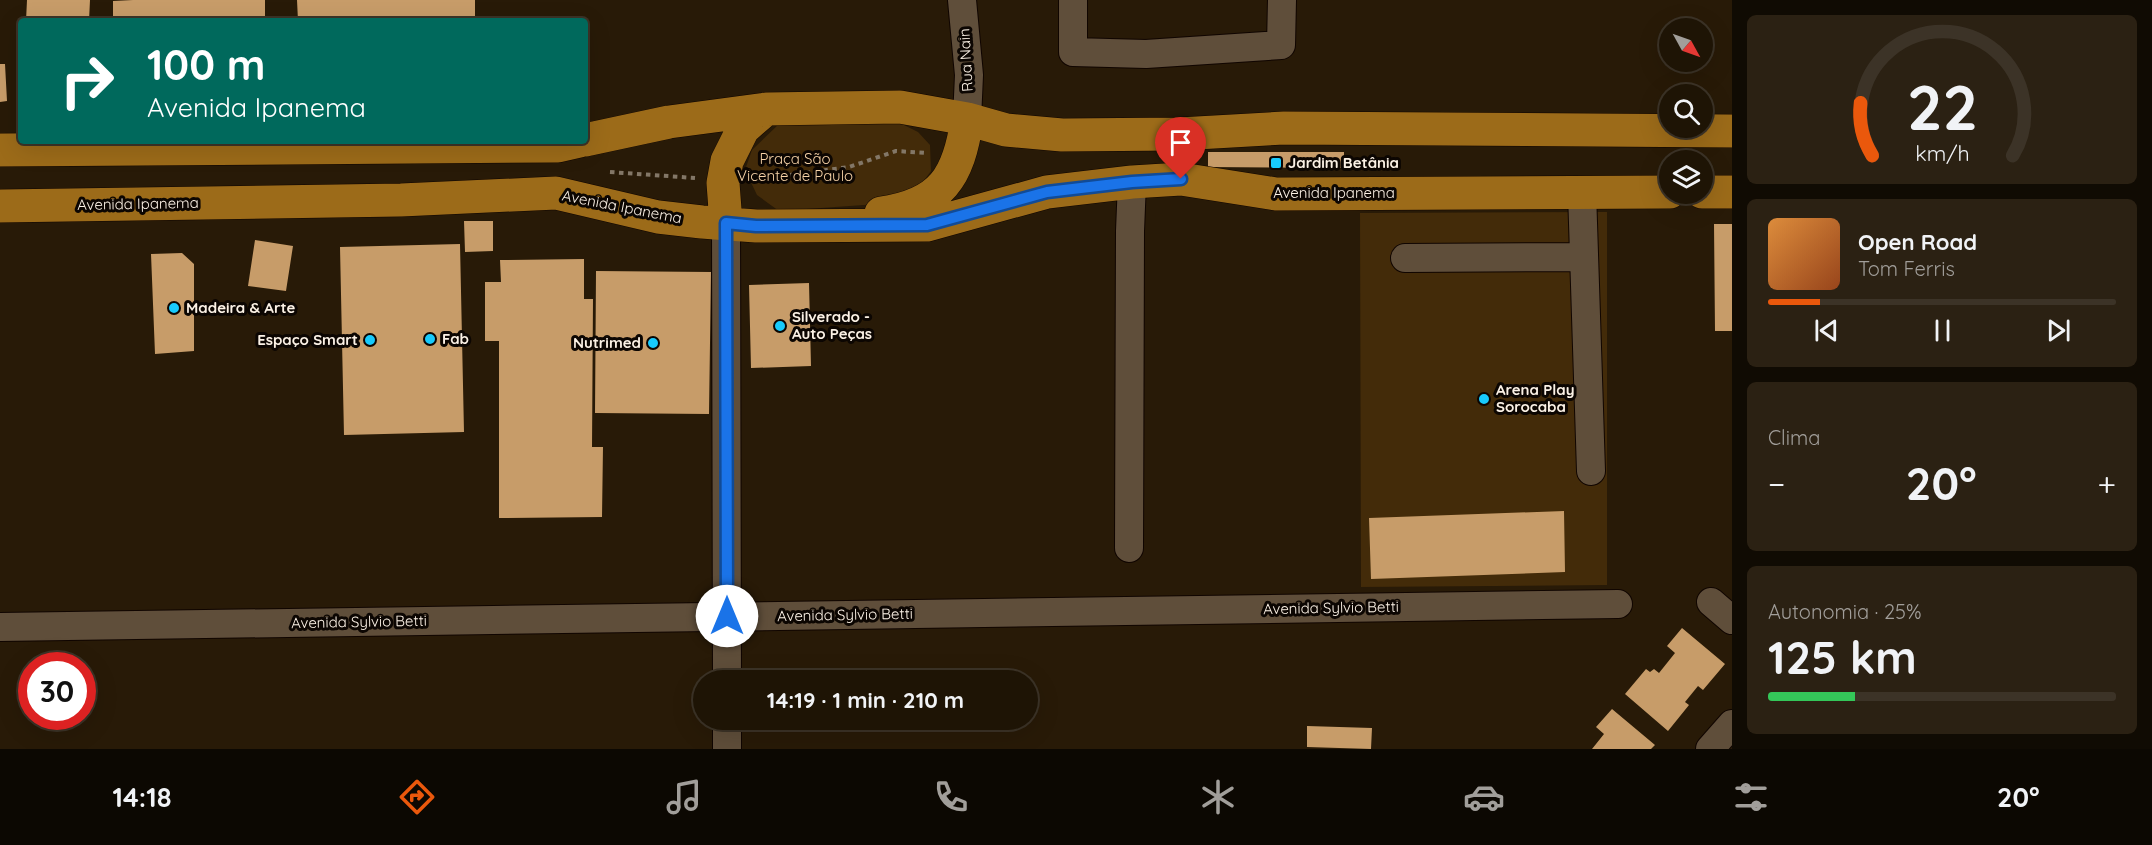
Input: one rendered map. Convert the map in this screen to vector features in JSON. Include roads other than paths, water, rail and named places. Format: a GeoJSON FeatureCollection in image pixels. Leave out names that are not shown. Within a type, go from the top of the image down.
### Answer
{"type":"FeatureCollection","features":[{"type":"Feature","properties":{"kind":"main road"},"geometry":{"type":"LineString","coordinates":[[588,139],[669,122],[766,109],[900,107],[967,119],[1006,130],[1062,135],[1179,134],[1284,128],[1732,131]]}},
{"type":"Feature","properties":{"kind":"main road"},"geometry":{"type":"LineString","coordinates":[[726,223],[723,183],[727,161],[742,129],[766,109]]}},
{"type":"Feature","properties":{"kind":"main road"},"geometry":{"type":"LineString","coordinates":[[793,226],[888,212],[924,202],[942,188],[958,156],[967,119]]}},
{"type":"Feature","properties":{"kind":"main road"},"geometry":{"type":"LineString","coordinates":[[0,150],[558,146],[567,144]]}},
{"type":"Feature","properties":{"kind":"main road","name":"Avenida Ipanema"},"geometry":{"type":"LineString","coordinates":[[0,206],[401,200],[556,193],[658,217],[756,226],[927,225],[1047,192],[1181,179],[1276,194],[1659,192]]}},
{"type":"Feature","properties":{"kind":"main road"},"geometry":{"type":"LineString","coordinates":[[1713,192],[1732,192]]}},
{"type":"Feature","properties":{"kind":"street","name":"Rua Nain"},"geometry":{"type":"LineString","coordinates":[[963,0],[969,75],[967,119]]}},
{"type":"Feature","properties":{"kind":"street"},"geometry":{"type":"LineString","coordinates":[[1073,0],[1073,52],[1146,54],[1281,45],[1282,0]]}},
{"type":"Feature","properties":{"kind":"street"},"geometry":{"type":"LineString","coordinates":[[1129,549],[1132,182]]}},
{"type":"Feature","properties":{"kind":"street"},"geometry":{"type":"LineString","coordinates":[[1582,192],[1591,471]]}},
{"type":"Feature","properties":{"kind":"street"},"geometry":{"type":"LineString","coordinates":[[726,223],[727,670]]}},
{"type":"Feature","properties":{"kind":"street"},"geometry":{"type":"LineString","coordinates":[[1405,258],[1584,257]]}},
{"type":"Feature","properties":{"kind":"street","name":"Avenida Sylvio Betti"},"geometry":{"type":"LineString","coordinates":[[0,627],[1618,604]]}},
{"type":"Feature","properties":{"kind":"street"},"geometry":{"type":"LineString","coordinates":[[1710,749],[1732,724]]}},
{"type":"Feature","properties":{"kind":"street"},"geometry":{"type":"LineString","coordinates":[[727,730],[727,749]]}},
{"type":"Feature","properties":{"kind":"place","name":"Jardim Betânia"},"geometry":{"type":"Point","coordinates":[1276,163]}},
{"type":"Feature","properties":{"kind":"place","name":"Madeira & Arte"},"geometry":{"type":"Point","coordinates":[174,308]}},
{"type":"Feature","properties":{"kind":"place","name":"Silverado - Auto Peças"},"geometry":{"type":"Point","coordinates":[780,326]}},
{"type":"Feature","properties":{"kind":"place","name":"Fab"},"geometry":{"type":"Point","coordinates":[430,339]}},
{"type":"Feature","properties":{"kind":"place","name":"Espaço Smart"},"geometry":{"type":"Point","coordinates":[370,340]}},
{"type":"Feature","properties":{"kind":"place","name":"Nutrimed"},"geometry":{"type":"Point","coordinates":[653,343]}},
{"type":"Feature","properties":{"kind":"place","name":"Arena Play Sorocaba"},"geometry":{"type":"Point","coordinates":[1484,399]}},
{"type":"Feature","properties":{"kind":"park label","name":"Praça São Vicente de Paulo"},"geometry":{"type":"Point","coordinates":[795,168]}}]}
